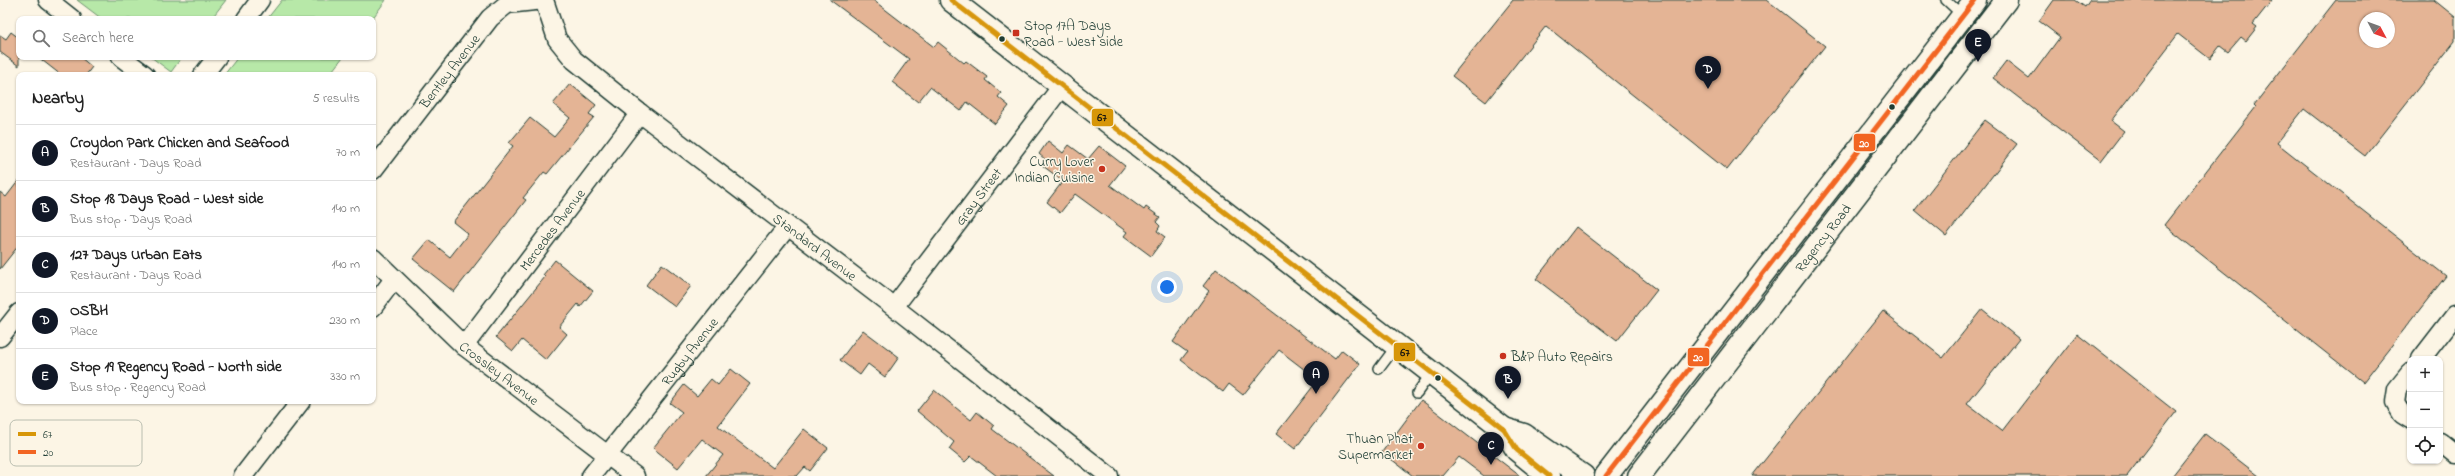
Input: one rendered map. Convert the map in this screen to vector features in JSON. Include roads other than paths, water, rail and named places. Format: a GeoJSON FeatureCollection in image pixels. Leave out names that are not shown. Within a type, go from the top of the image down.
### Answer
{"type":"FeatureCollection","features":[{"type":"Feature","properties":{"kind":"main road"},"geometry":{"type":"LineString","coordinates":[[951,0],[1504,429],[1517,450],[1546,475]]}},
{"type":"Feature","properties":{"kind":"main road","name":"Regency Road"},"geometry":{"type":"LineString","coordinates":[[1639,476],[2006,0]]}},
{"type":"Feature","properties":{"kind":"main road","name":"Regency Road"},"geometry":{"type":"LineString","coordinates":[[1606,476],[1969,8]]}},
{"type":"Feature","properties":{"kind":"main road"},"geometry":{"type":"LineString","coordinates":[[1504,429],[1524,435],[1583,476]]}},
{"type":"Feature","properties":{"kind":"street"},"geometry":{"type":"LineString","coordinates":[[48,0],[68,16]]}},
{"type":"Feature","properties":{"kind":"street"},"geometry":{"type":"LineString","coordinates":[[248,16],[260,0]]}},
{"type":"Feature","properties":{"kind":"street","name":"Standard Avenue"},"geometry":{"type":"LineString","coordinates":[[544,0],[557,39],[574,60],[640,113],[894,307],[1110,476]]}},
{"type":"Feature","properties":{"kind":"street","name":"Bentley Avenue"},"geometry":{"type":"LineString","coordinates":[[376,166],[490,18],[507,4],[544,0]]}},
{"type":"Feature","properties":{"kind":"street"},"geometry":{"type":"LineString","coordinates":[[125,60],[140,72]]}},
{"type":"Feature","properties":{"kind":"street"},"geometry":{"type":"LineString","coordinates":[[205,72],[215,60]]}},
{"type":"Feature","properties":{"kind":"street","name":"Gray Street"},"geometry":{"type":"LineString","coordinates":[[894,307],[1062,86]]}},
{"type":"Feature","properties":{"kind":"street","name":"Mercedes Avenue"},"geometry":{"type":"LineString","coordinates":[[464,346],[640,113]]}},
{"type":"Feature","properties":{"kind":"street","name":"Rugby Avenue"},"geometry":{"type":"LineString","coordinates":[[591,476],[788,226]]}},
{"type":"Feature","properties":{"kind":"street","name":"Crossley Avenue"},"geometry":{"type":"LineString","coordinates":[[376,261],[464,346],[635,476]]}},
{"type":"Feature","properties":{"kind":"street"},"geometry":{"type":"LineString","coordinates":[[376,303],[394,279]]}},
{"type":"Feature","properties":{"kind":"street"},"geometry":{"type":"LineString","coordinates":[[2423,356],[2455,315]]}},
{"type":"Feature","properties":{"kind":"street"},"geometry":{"type":"LineString","coordinates":[[0,337],[16,317]]}},
{"type":"Feature","properties":{"kind":"street"},"geometry":{"type":"LineString","coordinates":[[2407,377],[2397,389],[2395,402],[2402,414],[2407,417]]}},
{"type":"Feature","properties":{"kind":"street"},"geometry":{"type":"LineString","coordinates":[[243,476],[298,404]]}},
{"type":"Feature","properties":{"kind":"street"},"geometry":{"type":"LineString","coordinates":[[2443,444],[2455,454]]}},
{"type":"Feature","properties":{"kind":"lane"},"geometry":{"type":"LineString","coordinates":[[1946,0],[1969,8]]}},
{"type":"Feature","properties":{"kind":"lane"},"geometry":{"type":"LineString","coordinates":[[1379,369],[1397,345]]}},
{"type":"Feature","properties":{"kind":"lane"},"geometry":{"type":"LineString","coordinates":[[1417,392],[1432,372]]}},
{"type":"Feature","properties":{"kind":"place","name":"Stop 17A Days Road - West side"},"geometry":{"type":"Point","coordinates":[1016,33]}},
{"type":"Feature","properties":{"kind":"place","name":"Stop 19 Regency Road - North side"},"geometry":{"type":"Point","coordinates":[1978,62]}},
{"type":"Feature","properties":{"kind":"place","name":"OSBH"},"geometry":{"type":"Point","coordinates":[1708,89]}},
{"type":"Feature","properties":{"kind":"place","name":"Curry Lover Indian Cuisine"},"geometry":{"type":"Point","coordinates":[1102,169]}},
{"type":"Feature","properties":{"kind":"place","name":"B&P Auto Repairs"},"geometry":{"type":"Point","coordinates":[1503,356]}},
{"type":"Feature","properties":{"kind":"place","name":"Croydon Park Chicken and Seafood"},"geometry":{"type":"Point","coordinates":[1316,394]}},
{"type":"Feature","properties":{"kind":"place","name":"Stop 18 Days Road - West side"},"geometry":{"type":"Point","coordinates":[1508,399]}},
{"type":"Feature","properties":{"kind":"place","name":"Thuan Phat Supermarket"},"geometry":{"type":"Point","coordinates":[1421,446]}},
{"type":"Feature","properties":{"kind":"place","name":"127 Days Urban Eats"},"geometry":{"type":"Point","coordinates":[1491,465]}}]}
